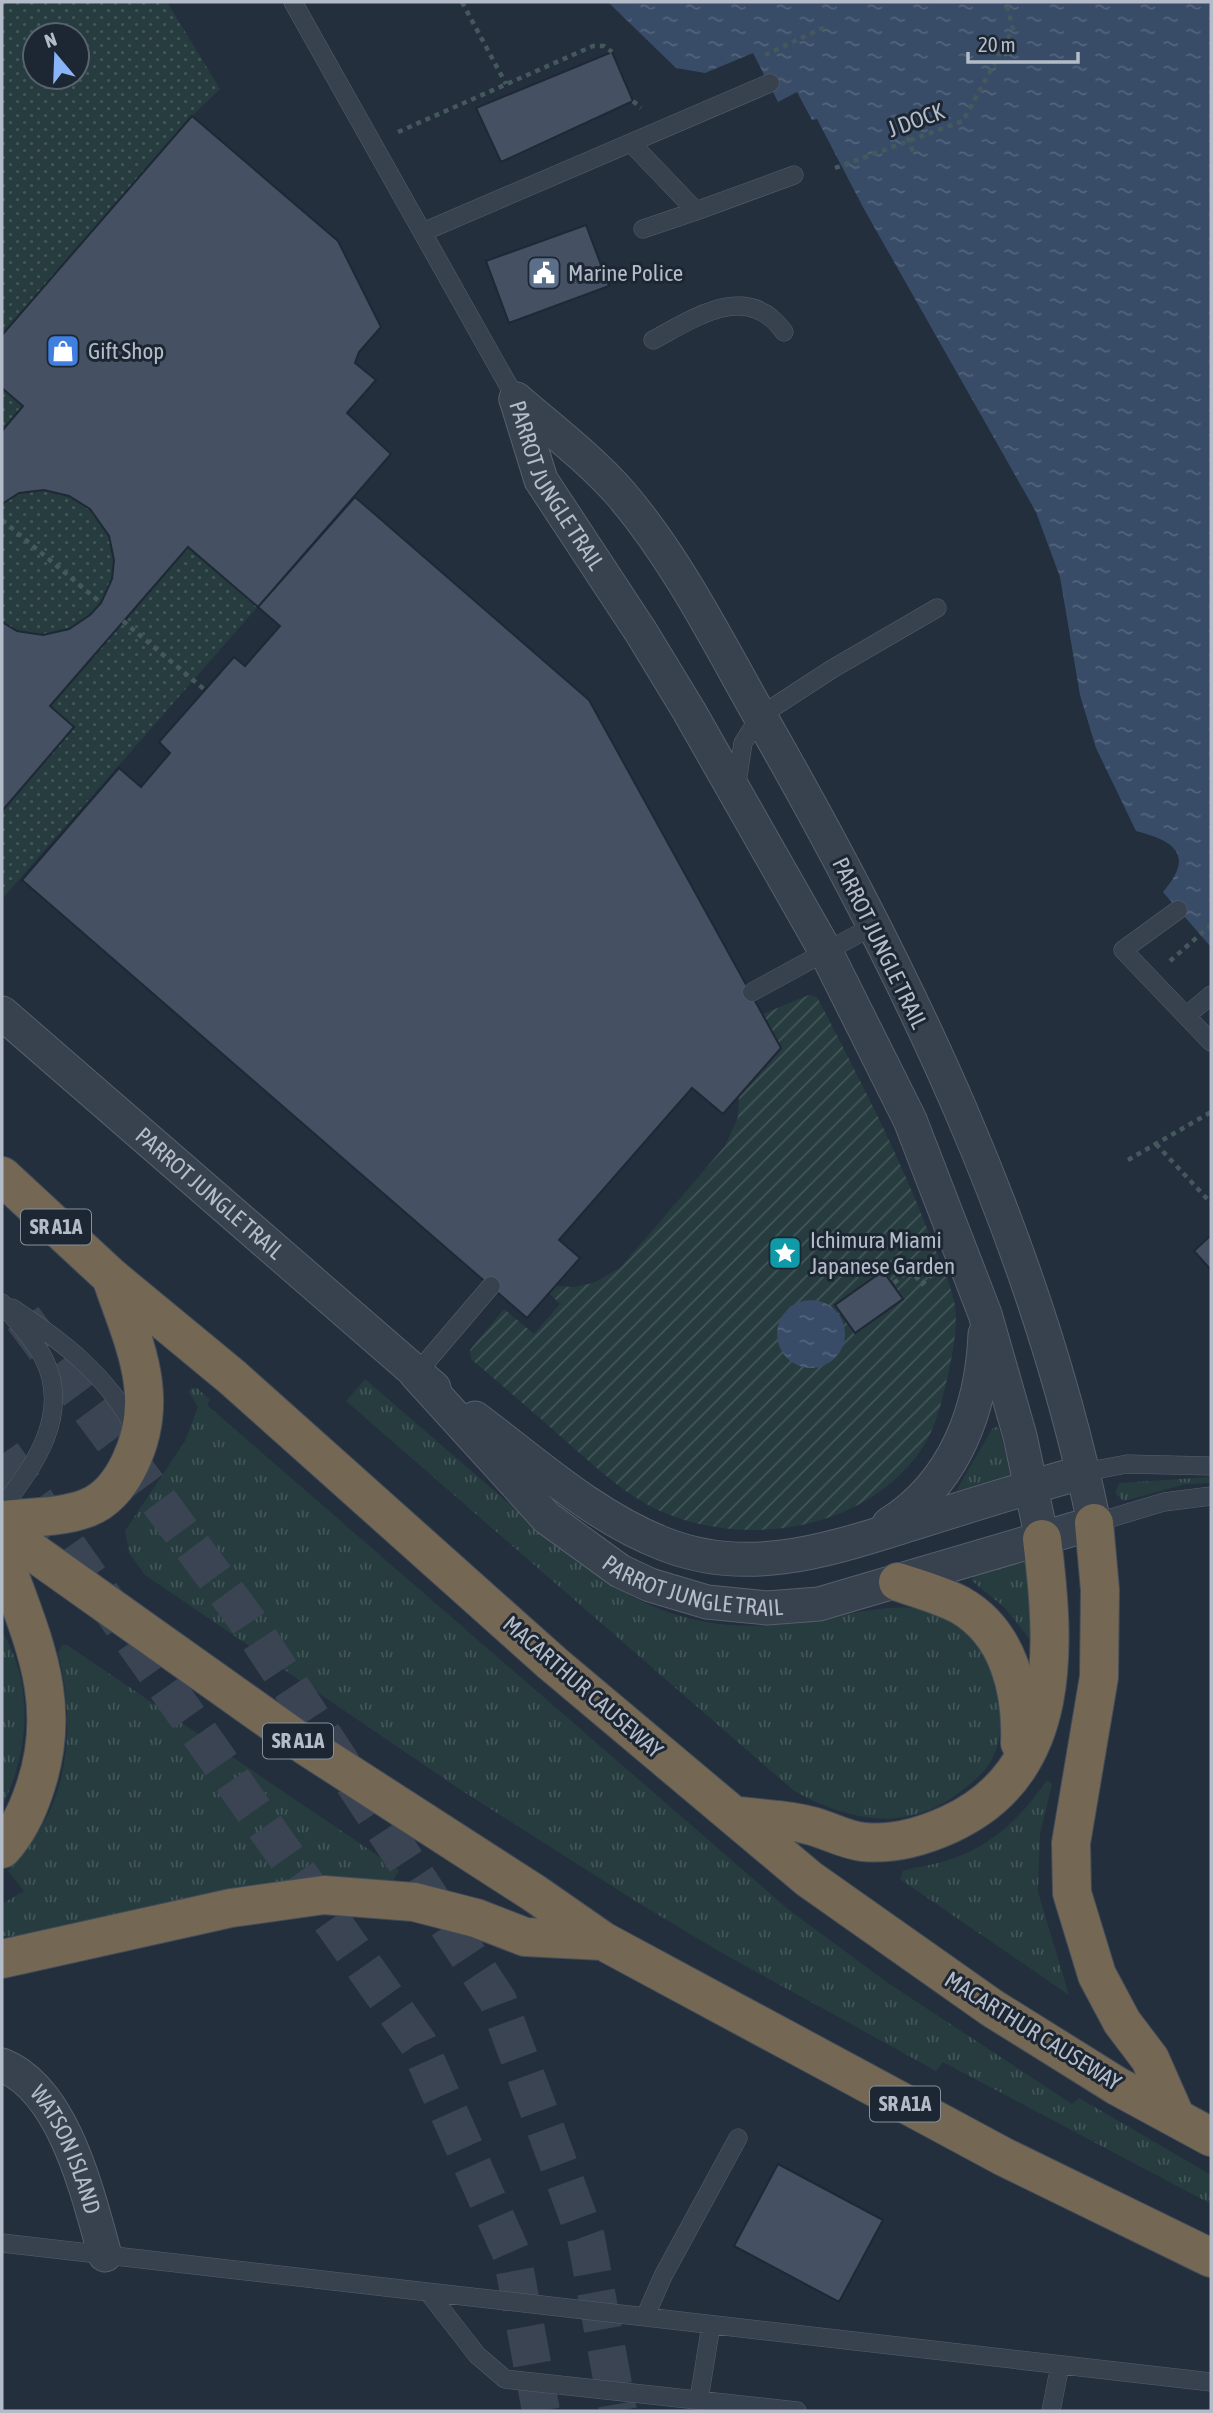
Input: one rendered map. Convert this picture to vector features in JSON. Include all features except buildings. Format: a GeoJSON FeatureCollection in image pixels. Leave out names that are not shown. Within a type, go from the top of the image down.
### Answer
{"type":"FeatureCollection","features":[{"type":"Feature","properties":{"kind":"highway","name":"MACARTHUR CAUSEWAY"},"geometry":{"type":"LineString","coordinates":[[2,1176],[111,1277],[232,1377],[552,1663],[809,1879],[992,2008],[1117,2085],[1211,2137]]}},
{"type":"Feature","properties":{"kind":"highway"},"geometry":{"type":"LineString","coordinates":[[2,1520],[68,1512],[101,1501],[124,1475],[140,1438],[145,1404],[144,1378],[111,1277]]}},
{"type":"Feature","properties":{"kind":"highway"},"geometry":{"type":"LineString","coordinates":[[1094,1523],[1100,1590],[1099,1677],[1095,1717],[1071,1843],[1072,1893],[1097,1975],[1122,2022],[1150,2059],[1177,2118]]}},
{"type":"Feature","properties":{"kind":"highway","name":"SR A1A"},"geometry":{"type":"LineString","coordinates":[[2,1530],[306,1746],[534,1893],[603,1941],[1004,2157],[1211,2258]]}},
{"type":"Feature","properties":{"kind":"highway"},"geometry":{"type":"LineString","coordinates":[[733,1815],[812,1826],[863,1842],[914,1838],[960,1819],[984,1804],[1018,1769],[1038,1729],[1050,1642],[1042,1539]]}},
{"type":"Feature","properties":{"kind":"highway"},"geometry":{"type":"LineString","coordinates":[[2,1554],[41,1665],[48,1719],[45,1750],[30,1802],[20,1823],[2,1849]]}},
{"type":"Feature","properties":{"kind":"highway"},"geometry":{"type":"LineString","coordinates":[[898,1582],[948,1600],[975,1615],[1001,1646],[1017,1689],[1020,1711],[1018,1769]]}},
{"type":"Feature","properties":{"kind":"highway"},"geometry":{"type":"LineString","coordinates":[[2,1959],[231,1908],[324,1895],[414,1902],[486,1921],[526,1937],[603,1941]]}},
{"type":"Feature","properties":{"kind":"street","name":"PARROT JUNGLE TRAIL"},"geometry":{"type":"LineString","coordinates":[[416,1374],[547,1518],[595,1555],[649,1585],[707,1602],[766,1608],[819,1604],[1094,1523],[1084,1472],[1052,1356],[991,1184],[873,926],[815,812],[683,582],[639,517],[594,467],[516,399]]}},
{"type":"Feature","properties":{"kind":"street","name":"PARROT JUNGLE TRAIL"},"geometry":{"type":"LineString","coordinates":[[516,399],[541,480],[648,642],[826,952],[910,1120],[985,1314],[1032,1486],[1042,1539]]}},
{"type":"Feature","properties":{"kind":"street","name":"PARROT JUNGLE TRAIL"},"geometry":{"type":"LineString","coordinates":[[2,1013],[416,1374],[608,1515],[665,1545],[719,1559],[750,1561],[803,1556],[1084,1472]]}},
{"type":"Feature","properties":{"kind":"street"},"geometry":{"type":"LineString","coordinates":[[868,1537],[915,1504],[949,1465],[962,1441],[983,1371],[985,1314]]}},
{"type":"Feature","properties":{"kind":"street","name":"WATSON ISLAND"},"geometry":{"type":"LineString","coordinates":[[2,2065],[22,2076],[55,2117],[76,2163],[105,2255]]}},
{"type":"Feature","properties":{"kind":"lane"},"geometry":{"type":"LineString","coordinates":[[293,2],[516,399]]}},
{"type":"Feature","properties":{"kind":"lane"},"geometry":{"type":"LineString","coordinates":[[423,232],[770,83]]}},
{"type":"Feature","properties":{"kind":"lane"},"geometry":{"type":"LineString","coordinates":[[632,144],[696,211]]}},
{"type":"Feature","properties":{"kind":"lane"},"geometry":{"type":"LineString","coordinates":[[643,229],[794,175]]}},
{"type":"Feature","properties":{"kind":"lane"},"geometry":{"type":"LineString","coordinates":[[653,340],[705,314],[739,305],[764,311],[784,332]]}},
{"type":"Feature","properties":{"kind":"lane"},"geometry":{"type":"LineString","coordinates":[[735,793],[743,743],[760,716],[832,669],[937,608]]}},
{"type":"Feature","properties":{"kind":"lane"},"geometry":{"type":"LineString","coordinates":[[1178,910],[1123,950],[1211,1042]]}},
{"type":"Feature","properties":{"kind":"lane"},"geometry":{"type":"LineString","coordinates":[[751,992],[873,926]]}},
{"type":"Feature","properties":{"kind":"lane"},"geometry":{"type":"LineString","coordinates":[[1186,1016],[1211,995]]}},
{"type":"Feature","properties":{"kind":"lane"},"geometry":{"type":"LineString","coordinates":[[416,1374],[491,1286]]}},
{"type":"Feature","properties":{"kind":"lane"},"geometry":{"type":"LineString","coordinates":[[2,1302],[62,1341],[79,1357],[111,1389],[140,1438]]}},
{"type":"Feature","properties":{"kind":"lane"},"geometry":{"type":"LineString","coordinates":[[2,1302],[43,1356],[53,1381],[54,1397],[53,1414],[37,1458],[2,1507]]}},
{"type":"Feature","properties":{"kind":"lane"},"geometry":{"type":"LineString","coordinates":[[1084,1472],[1127,1464],[1211,1466]]}},
{"type":"Feature","properties":{"kind":"lane"},"geometry":{"type":"LineString","coordinates":[[1094,1523],[1164,1502],[1211,1496]]}},
{"type":"Feature","properties":{"kind":"lane"},"geometry":{"type":"LineString","coordinates":[[645,2317],[663,2276],[738,2138]]}},
{"type":"Feature","properties":{"kind":"lane"},"geometry":{"type":"LineString","coordinates":[[2,2243],[1211,2382]]}},
{"type":"Feature","properties":{"kind":"lane"},"geometry":{"type":"LineString","coordinates":[[428,2292],[477,2355],[505,2379],[797,2411]]}},
{"type":"Feature","properties":{"kind":"lane"},"geometry":{"type":"LineString","coordinates":[[699,2399],[710,2325]]}},
{"type":"Feature","properties":{"kind":"lane"},"geometry":{"type":"LineString","coordinates":[[1051,2411],[1060,2365]]}},
{"type":"Feature","properties":{"kind":"path"},"geometry":{"type":"LineString","coordinates":[[462,2],[506,84]]}},
{"type":"Feature","properties":{"kind":"path","name":"J DOCK"},"geometry":{"type":"LineString","coordinates":[[835,168],[963,121],[1013,29],[1006,2]]}},
{"type":"Feature","properties":{"kind":"path"},"geometry":{"type":"LineString","coordinates":[[373,143],[593,46],[604,46],[612,51]]}},
{"type":"Feature","properties":{"kind":"path"},"geometry":{"type":"LineString","coordinates":[[904,128],[914,155]]}},
{"type":"Feature","properties":{"kind":"path"},"geometry":{"type":"LineString","coordinates":[[2,520],[101,603]]}},
{"type":"Feature","properties":{"kind":"path"},"geometry":{"type":"LineString","coordinates":[[123,621],[205,690]]}},
{"type":"Feature","properties":{"kind":"path"},"geometry":{"type":"LineString","coordinates":[[1150,978],[1211,925]]}},
{"type":"Feature","properties":{"kind":"path"},"geometry":{"type":"LineString","coordinates":[[1128,1160],[1211,1112]]}},
{"type":"Feature","properties":{"kind":"path"},"geometry":{"type":"LineString","coordinates":[[1156,1144],[1211,1203]]}},
{"type":"Feature","properties":{"kind":"path"},"geometry":{"type":"LineString","coordinates":[[894,1283],[910,1269],[922,1284],[937,1271]]}},
{"type":"Feature","properties":{"kind":"green space"},"geometry":{"type":"Polygon","coordinates":[[[2,2],[167,2],[220,89],[192,116],[338,241],[381,327],[359,352],[355,362],[376,380],[347,413],[391,454],[2,899],[2,2]]]}},
{"type":"Feature","properties":{"kind":"green space","name":"Ichimura Miami Japanese Garden"},"geometry":{"type":"Polygon","coordinates":[[[809,995],[817,997],[876,1112],[947,1277],[956,1315],[951,1361],[937,1418],[925,1445],[896,1479],[869,1499],[838,1514],[805,1524],[771,1529],[703,1525],[655,1509],[615,1483],[471,1359],[470,1350],[504,1309],[534,1334],[560,1304],[549,1293],[555,1286],[574,1287],[593,1283],[620,1268],[725,1146],[738,1117],[739,1095],[781,1048],[763,1014],[809,995]]]}},
{"type":"Feature","properties":{"kind":"green space"},"geometry":{"type":"Polygon","coordinates":[[[365,1379],[573,1558],[599,1577],[654,1607],[719,1624],[747,1626],[794,1623],[902,1607],[944,1615],[964,1625],[989,1652],[994,1661],[1000,1689],[1000,1735],[990,1762],[982,1773],[960,1792],[938,1806],[915,1815],[869,1818],[820,1804],[794,1791],[346,1401],[365,1379]]]}},
{"type":"Feature","properties":{"kind":"green space"},"geometry":{"type":"Polygon","coordinates":[[[191,1388],[197,1388],[210,1400],[207,1405],[789,1910],[888,1983],[1072,2104],[1079,2098],[1211,2175],[1211,2204],[943,2062],[936,2071],[715,1949],[461,1790],[145,1575],[129,1553],[125,1531],[185,1441],[198,1407],[189,1392],[191,1388]]]}},
{"type":"Feature","properties":{"kind":"green space"},"geometry":{"type":"Polygon","coordinates":[[[998,1426],[1011,1470],[1009,1478],[956,1491],[992,1429],[998,1426]]]}},
{"type":"Feature","properties":{"kind":"green space"},"geometry":{"type":"Polygon","coordinates":[[[1211,1477],[1211,1483],[1186,1484],[1128,1500],[1122,1500],[1115,1492],[1120,1483],[1211,1477]]]}},
{"type":"Feature","properties":{"kind":"green space"},"geometry":{"type":"Polygon","coordinates":[[[1025,1559],[1032,1642],[1004,1607],[971,1580],[976,1573],[1025,1559]]]}},
{"type":"Feature","properties":{"kind":"green space"},"geometry":{"type":"Polygon","coordinates":[[[2,1631],[19,1673],[24,1718],[18,1763],[2,1806],[2,1631]]]}},
{"type":"Feature","properties":{"kind":"green space"},"geometry":{"type":"Polygon","coordinates":[[[62,1645],[67,1645],[399,1870],[393,1881],[331,1877],[19,1937],[2,1936],[2,1904],[24,1891],[8,1871],[35,1837],[49,1812],[58,1791],[63,1768],[67,1722],[63,1675],[58,1653],[62,1645]]]}},
{"type":"Feature","properties":{"kind":"green space"},"geometry":{"type":"Polygon","coordinates":[[[1047,1780],[1052,1784],[1040,1834],[1038,1892],[1069,1995],[900,1879],[903,1871],[951,1859],[994,1838],[1028,1805],[1047,1780]]]}},
{"type":"Feature","properties":{"kind":"water"},"geometry":{"type":"Polygon","coordinates":[[[608,2],[1211,2],[1211,947],[1163,892],[1178,868],[1176,851],[1161,840],[1136,831],[1096,748],[1080,695],[1060,577],[1036,512],[864,209],[817,119],[812,120],[797,92],[778,102],[753,53],[705,73],[676,68],[608,2]]]}},
{"type":"Feature","properties":{"kind":"water"},"geometry":{"type":"Polygon","coordinates":[[[811,1300],[824,1303],[835,1310],[842,1321],[845,1334],[842,1347],[835,1358],[824,1365],[811,1368],[798,1365],[787,1358],[780,1347],[777,1334],[780,1321],[787,1310],[798,1303],[811,1300]]]}},
{"type":"Feature","properties":{"kind":"tunnel"},"geometry":{"type":"LineString","coordinates":[[23,1318],[246,1619],[498,2001],[586,2238],[618,2411]]}},
{"type":"Feature","properties":{"kind":"tunnel"},"geometry":{"type":"LineString","coordinates":[[2,1454],[418,2043],[512,2255],[541,2411]]}},
{"type":"Feature","properties":{"kind":"place","name":"Marine Police"},"geometry":{"type":"Point","coordinates":[544,273]}},
{"type":"Feature","properties":{"kind":"place","name":"Gift Shop"},"geometry":{"type":"Point","coordinates":[63,351]}},
{"type":"Feature","properties":{"kind":"place","name":"Ichimura Miami Japanese Garden"},"geometry":{"type":"Point","coordinates":[785,1253]}}]}
